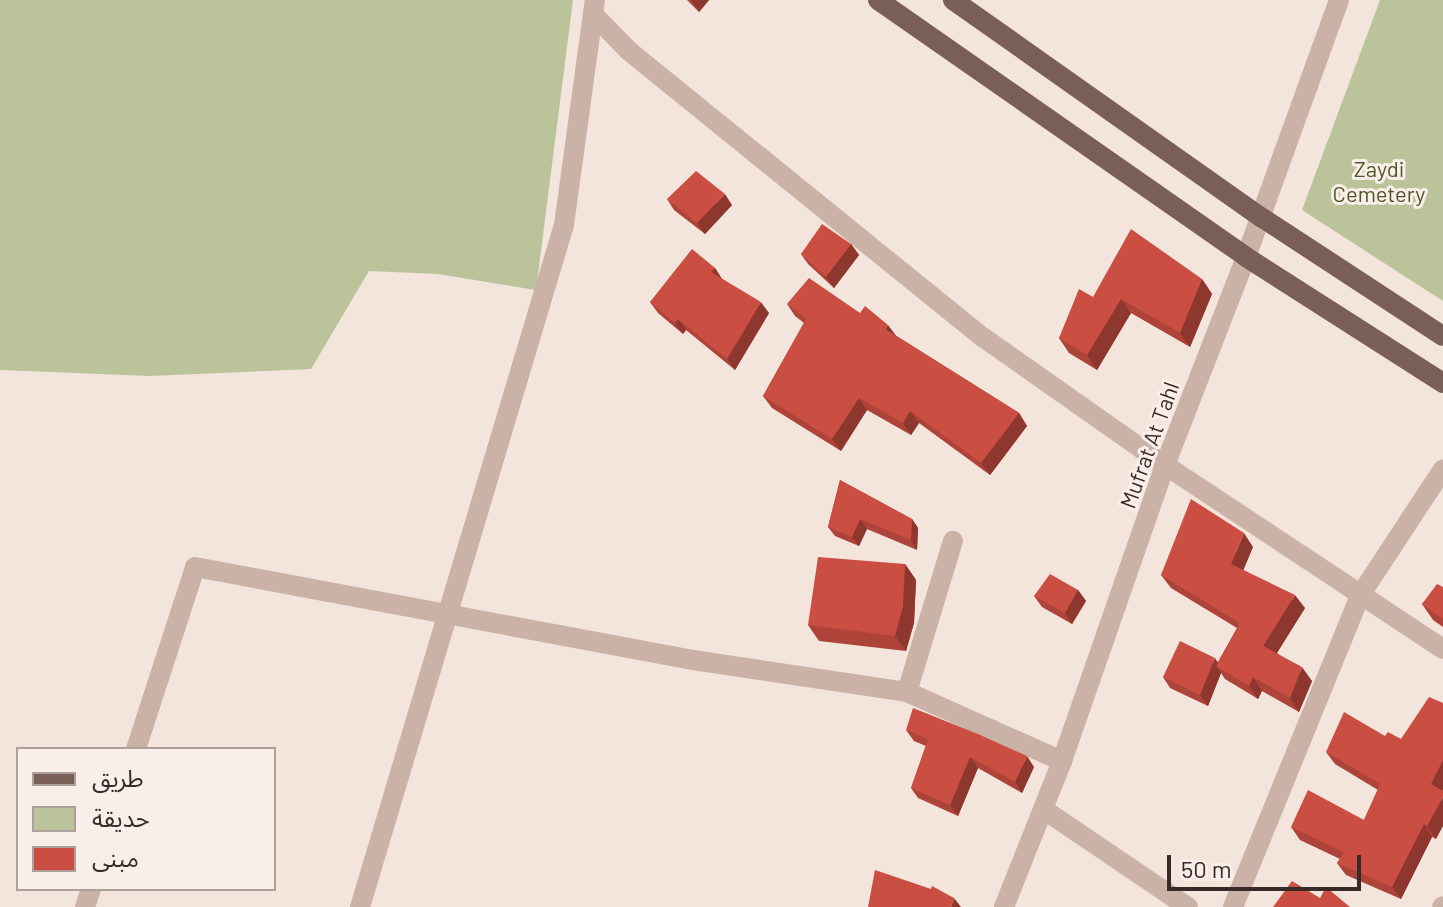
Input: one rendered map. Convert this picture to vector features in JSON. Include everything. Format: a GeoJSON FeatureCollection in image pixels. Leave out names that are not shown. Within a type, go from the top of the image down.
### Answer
{"type":"FeatureCollection","features":[{"type":"Feature","properties":{"kind":"main road"},"geometry":{"type":"LineString","coordinates":[[878,0],[1246,257],[1443,383]]}},
{"type":"Feature","properties":{"kind":"main road"},"geometry":{"type":"LineString","coordinates":[[953,0],[1261,217],[1443,336]]}},
{"type":"Feature","properties":{"kind":"street","name":"Mufrat At Tahl"},"geometry":{"type":"LineString","coordinates":[[1004,907],[1062,761],[1165,465],[1261,217],[1339,0]]}},
{"type":"Feature","properties":{"kind":"street"},"geometry":{"type":"LineString","coordinates":[[594,7],[629,51],[984,338],[1165,465],[1443,649]]}},
{"type":"Feature","properties":{"kind":"street"},"geometry":{"type":"LineString","coordinates":[[360,907],[564,225],[594,7]]}},
{"type":"Feature","properties":{"kind":"street"},"geometry":{"type":"LineString","coordinates":[[1233,907],[1361,594],[1443,469]]}},
{"type":"Feature","properties":{"kind":"street"},"geometry":{"type":"LineString","coordinates":[[907,692],[953,541]]}},
{"type":"Feature","properties":{"kind":"street"},"geometry":{"type":"LineString","coordinates":[[137,747],[195,567],[693,660],[907,692],[1062,761]]}},
{"type":"Feature","properties":{"kind":"street"},"geometry":{"type":"LineString","coordinates":[[1043,809],[1188,907]]}},
{"type":"Feature","properties":{"kind":"green space"},"geometry":{"type":"Polygon","coordinates":[[[0,0],[573,0],[536,290],[438,274],[369,271],[311,369],[150,376],[0,370],[0,0]]]}},
{"type":"Feature","properties":{"kind":"green space","name":"Zaydi Cemetery"},"geometry":{"type":"Polygon","coordinates":[[[1380,0],[1443,0],[1443,301],[1302,210],[1380,0]]]}},
{"type":"Feature","properties":{"kind":"building"},"geometry":{"type":"Polygon","coordinates":[[[696,171],[725,194],[697,223],[667,199],[696,171]]]}},
{"type":"Feature","properties":{"kind":"building"},"geometry":{"type":"Polygon","coordinates":[[[822,224],[851,244],[826,277],[801,254],[822,224]]]}},
{"type":"Feature","properties":{"kind":"building"},"geometry":{"type":"Polygon","coordinates":[[[1131,229],[1202,279],[1180,333],[1121,299],[1087,355],[1059,338],[1079,289],[1093,297],[1131,229]]]}},
{"type":"Feature","properties":{"kind":"building"},"geometry":{"type":"Polygon","coordinates":[[[692,249],[715,268],[711,272],[761,302],[727,359],[678,319],[675,323],[650,302],[692,249]]]}},
{"type":"Feature","properties":{"kind":"building"},"geometry":{"type":"Polygon","coordinates":[[[809,278],[860,313],[865,306],[888,325],[885,329],[1019,413],[981,463],[910,411],[903,423],[859,398],[832,439],[763,396],[806,319],[787,304],[809,278]]]}},
{"type":"Feature","properties":{"kind":"building"},"geometry":{"type":"Polygon","coordinates":[[[840,480],[912,519],[911,540],[860,519],[852,537],[828,527],[840,480]]]}},
{"type":"Feature","properties":{"kind":"building"},"geometry":{"type":"Polygon","coordinates":[[[1191,499],[1244,533],[1231,564],[1295,595],[1263,646],[1302,667],[1290,698],[1253,677],[1249,686],[1216,666],[1240,623],[1161,575],[1191,499]]]}},
{"type":"Feature","properties":{"kind":"building"},"geometry":{"type":"Polygon","coordinates":[[[818,557],[905,564],[903,607],[895,636],[808,625],[818,557]]]}},
{"type":"Feature","properties":{"kind":"building"},"geometry":{"type":"Polygon","coordinates":[[[1050,574],[1078,590],[1065,613],[1034,596],[1050,574]]]}},
{"type":"Feature","properties":{"kind":"building"},"geometry":{"type":"Polygon","coordinates":[[[1437,584],[1443,587],[1443,619],[1422,604],[1437,584]]]}},
{"type":"Feature","properties":{"kind":"building"},"geometry":{"type":"Polygon","coordinates":[[[1180,641],[1215,658],[1200,695],[1163,677],[1180,641]]]}},
{"type":"Feature","properties":{"kind":"building"},"geometry":{"type":"Polygon","coordinates":[[[1429,697],[1443,703],[1443,760],[1431,784],[1443,791],[1443,797],[1427,826],[1424,824],[1392,887],[1337,863],[1344,852],[1291,827],[1308,790],[1364,820],[1380,784],[1326,752],[1344,712],[1385,736],[1388,732],[1401,739],[1429,697]]]}},
{"type":"Feature","properties":{"kind":"building"},"geometry":{"type":"Polygon","coordinates":[[[913,708],[1027,756],[1015,782],[970,757],[950,805],[911,788],[928,739],[906,730],[913,708]]]}},
{"type":"Feature","properties":{"kind":"building"},"geometry":{"type":"Polygon","coordinates":[[[875,870],[931,889],[932,886],[954,898],[951,907],[868,907],[875,870]]]}},
{"type":"Feature","properties":{"kind":"building"},"geometry":{"type":"Polygon","coordinates":[[[1292,881],[1320,898],[1326,887],[1350,907],[1273,907],[1292,881]]]}}]}
